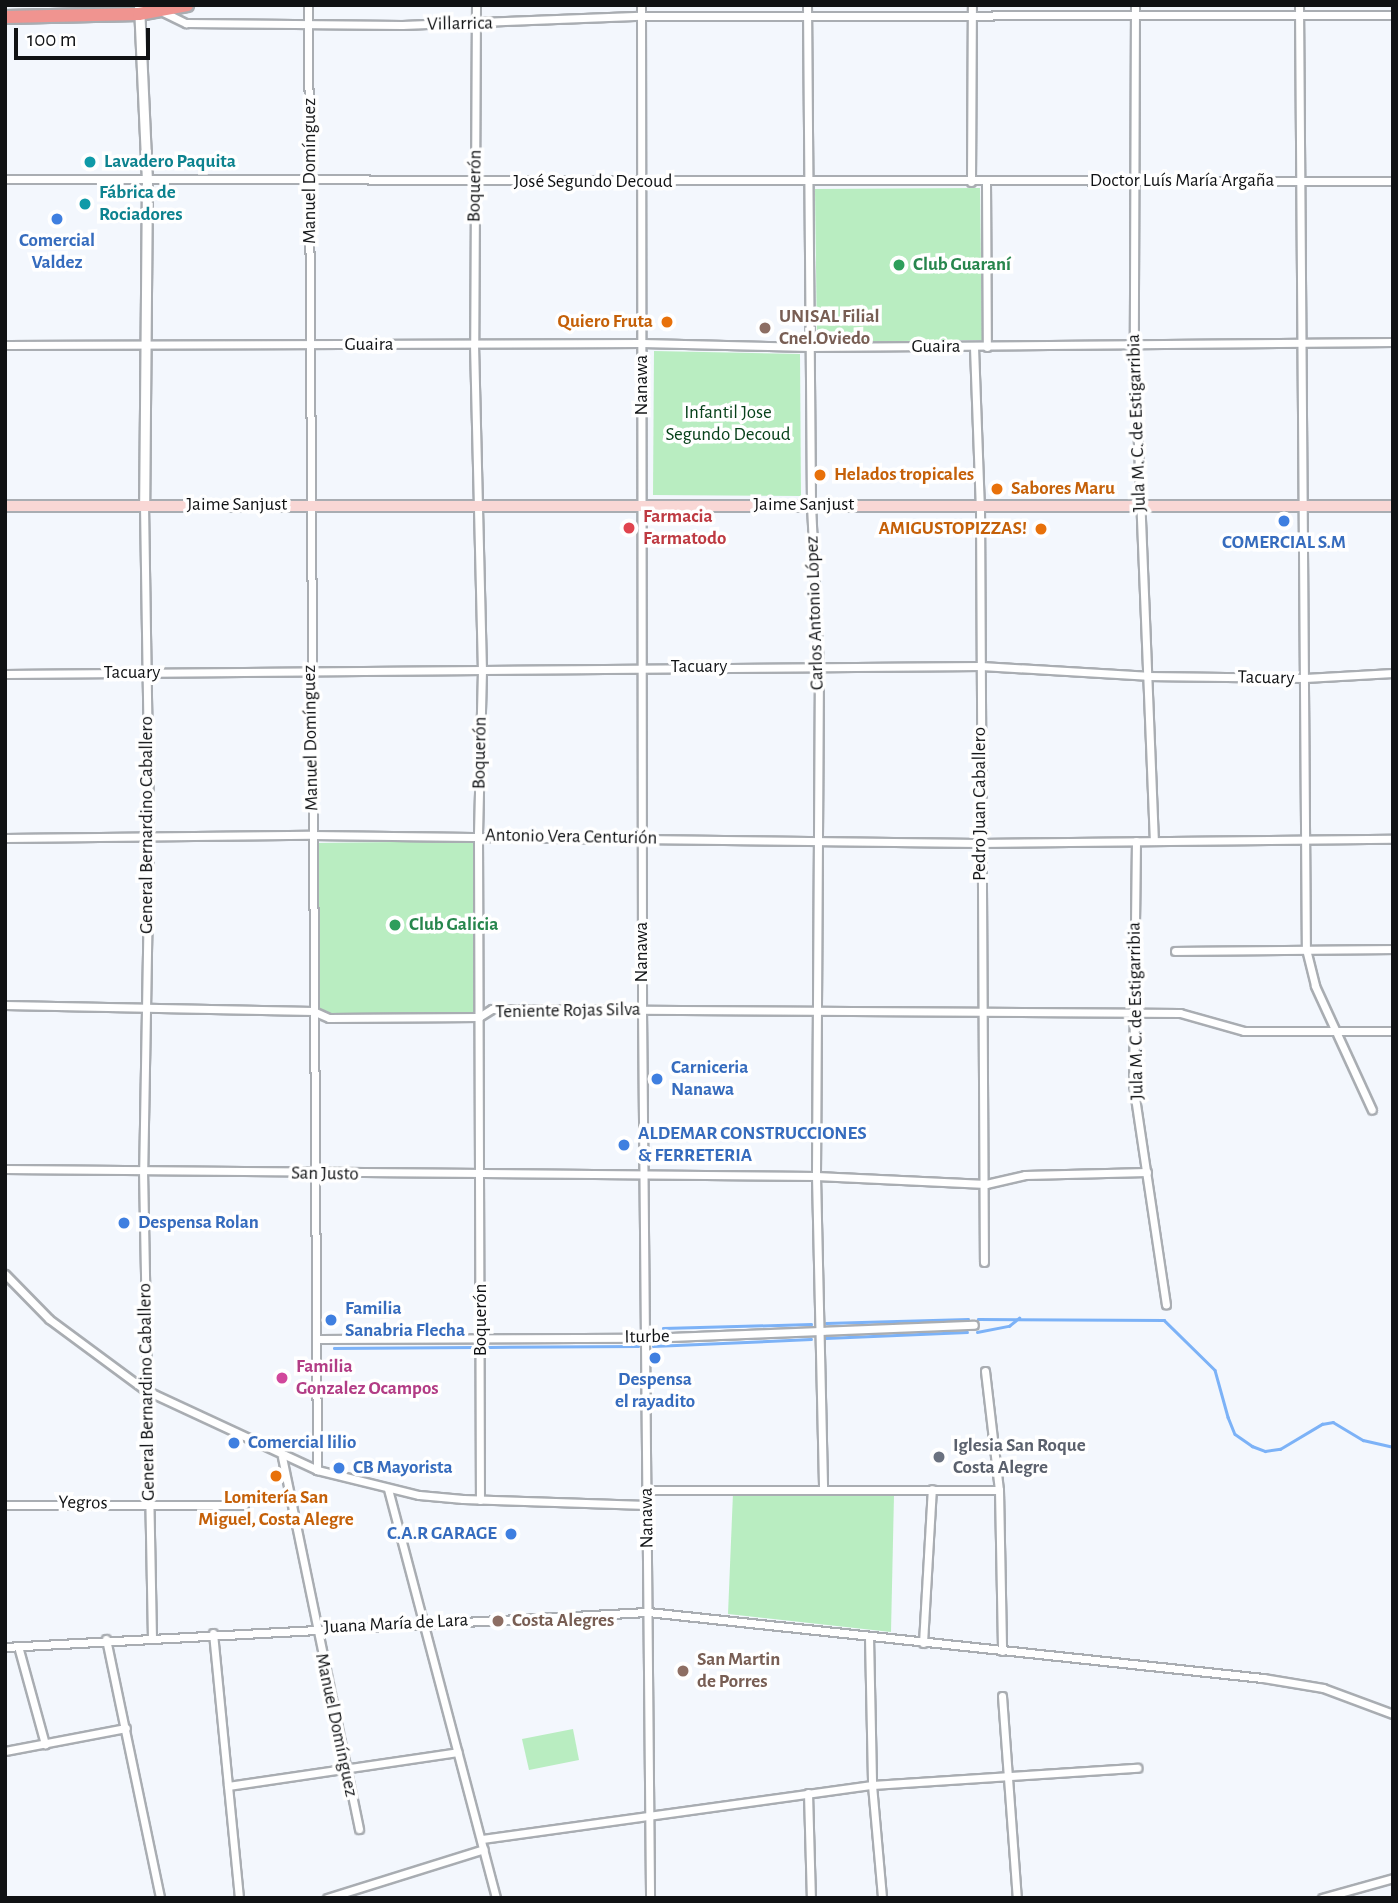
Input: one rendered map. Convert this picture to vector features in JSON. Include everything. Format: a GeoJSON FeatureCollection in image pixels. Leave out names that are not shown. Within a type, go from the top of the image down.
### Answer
{"type":"FeatureCollection","features":[{"type":"Feature","properties":{"kind":"highway"},"geometry":{"type":"LineString","coordinates":[[5,17],[160,10],[187,5]]}},
{"type":"Feature","properties":{"kind":"main road","name":"Jaime Sanjust"},"geometry":{"type":"LineString","coordinates":[[5,506],[1393,506]]}},
{"type":"Feature","properties":{"kind":"street","name":"Manuel Domínguez"},"geometry":{"type":"LineString","coordinates":[[308,5],[313,505],[309,673],[319,1339],[317,1470]]}},
{"type":"Feature","properties":{"kind":"street","name":"Boquerón"},"geometry":{"type":"LineString","coordinates":[[476,5],[474,344],[482,670],[478,836],[482,1338],[480,1500]]}},
{"type":"Feature","properties":{"kind":"street","name":"Nanawa"},"geometry":{"type":"LineString","coordinates":[[641,5],[644,668],[642,1010],[650,1898]]}},
{"type":"Feature","properties":{"kind":"street","name":"Carlos Antonio López"},"geometry":{"type":"LineString","coordinates":[[807,5],[811,505],[818,667],[815,1012],[818,1332],[823,1489]]}},
{"type":"Feature","properties":{"kind":"street"},"geometry":{"type":"LineString","coordinates":[[971,182],[972,5]]}},
{"type":"Feature","properties":{"kind":"street","name":"Jula M. C. de Estigarribia"},"geometry":{"type":"LineString","coordinates":[[1135,5],[1134,345],[1154,840]]}},
{"type":"Feature","properties":{"kind":"street"},"geometry":{"type":"LineString","coordinates":[[1299,5],[1298,343],[1305,678],[1306,949],[1315,986],[1371,1110]]}},
{"type":"Feature","properties":{"kind":"street","name":"General Bernardino Caballero"},"geometry":{"type":"LineString","coordinates":[[139,10],[147,179],[144,505],[149,838],[142,1170],[152,1636]]}},
{"type":"Feature","properties":{"kind":"street","name":"Villarrica"},"geometry":{"type":"LineString","coordinates":[[160,10],[186,23],[309,21],[477,24],[641,16],[1393,15]]}},
{"type":"Feature","properties":{"kind":"street","name":"José Segundo Decoud"},"geometry":{"type":"LineString","coordinates":[[5,179],[971,182]]}},
{"type":"Feature","properties":{"kind":"street","name":"Doctor Luís María Argaña"},"geometry":{"type":"LineString","coordinates":[[971,182],[1393,181]]}},
{"type":"Feature","properties":{"kind":"street"},"geometry":{"type":"LineString","coordinates":[[986,182],[987,347]]}},
{"type":"Feature","properties":{"kind":"street","name":"Guaira"},"geometry":{"type":"LineString","coordinates":[[5,345],[642,343],[987,347],[1393,342]]}},
{"type":"Feature","properties":{"kind":"street","name":"Pedro Juan Caballero"},"geometry":{"type":"LineString","coordinates":[[974,347],[980,507],[979,1013],[986,1184],[984,1262]]}},
{"type":"Feature","properties":{"kind":"street","name":"Tacuary"},"geometry":{"type":"LineString","coordinates":[[5,674],[981,666],[1147,676],[1305,678],[1393,673]]}},
{"type":"Feature","properties":{"kind":"street","name":"Antonio Vera Centurión"},"geometry":{"type":"LineString","coordinates":[[5,838],[312,835],[979,843],[1393,839]]}},
{"type":"Feature","properties":{"kind":"street","name":"Jula M. C. de Estigarribia"},"geometry":{"type":"LineString","coordinates":[[1136,841],[1133,1084],[1166,1305]]}},
{"type":"Feature","properties":{"kind":"street"},"geometry":{"type":"LineString","coordinates":[[1175,951],[1393,949]]}},
{"type":"Feature","properties":{"kind":"street","name":"Teniente Rojas Silva"},"geometry":{"type":"LineString","coordinates":[[5,1005],[313,1011],[330,1018],[480,1017],[492,1009],[1180,1013],[1244,1031],[1393,1031]]}},
{"type":"Feature","properties":{"kind":"street","name":"San Justo"},"geometry":{"type":"LineString","coordinates":[[5,1169],[481,1176],[816,1176],[986,1184],[1026,1175],[1147,1172]]}},
{"type":"Feature","properties":{"kind":"street"},"geometry":{"type":"LineString","coordinates":[[5,1274],[49,1319],[145,1390],[282,1457],[317,1470],[388,1489],[480,1500],[647,1505]]}},
{"type":"Feature","properties":{"kind":"street","name":"Iturbe"},"geometry":{"type":"LineString","coordinates":[[319,1339],[645,1338],[974,1325]]}},
{"type":"Feature","properties":{"kind":"street"},"geometry":{"type":"LineString","coordinates":[[985,1371],[999,1490],[1002,1651]]}},
{"type":"Feature","properties":{"kind":"street","name":"Manuel Domínguez"},"geometry":{"type":"LineString","coordinates":[[282,1457],[315,1628],[359,1829]]}},
{"type":"Feature","properties":{"kind":"street"},"geometry":{"type":"LineString","coordinates":[[388,1489],[496,1898]]}},
{"type":"Feature","properties":{"kind":"street"},"geometry":{"type":"LineString","coordinates":[[923,1643],[932,1489]]}},
{"type":"Feature","properties":{"kind":"street"},"geometry":{"type":"LineString","coordinates":[[647,1490],[999,1490]]}},
{"type":"Feature","properties":{"kind":"street","name":"Yegros"},"geometry":{"type":"LineString","coordinates":[[5,1505],[244,1505]]}},
{"type":"Feature","properties":{"kind":"street","name":"Juana María de Lara"},"geometry":{"type":"LineString","coordinates":[[5,1647],[152,1636],[648,1612],[1263,1678],[1323,1688],[1393,1714]]}},
{"type":"Feature","properties":{"kind":"street"},"geometry":{"type":"LineString","coordinates":[[213,1633],[239,1898]]}},
{"type":"Feature","properties":{"kind":"street"},"geometry":{"type":"LineString","coordinates":[[869,1637],[872,1784],[882,1898]]}},
{"type":"Feature","properties":{"kind":"street"},"geometry":{"type":"LineString","coordinates":[[106,1639],[160,1898]]}},
{"type":"Feature","properties":{"kind":"street"},"geometry":{"type":"LineString","coordinates":[[18,1646],[45,1744]]}},
{"type":"Feature","properties":{"kind":"street"},"geometry":{"type":"LineString","coordinates":[[1002,1696],[1005,1776],[1017,1898]]}},
{"type":"Feature","properties":{"kind":"street"},"geometry":{"type":"LineString","coordinates":[[5,1751],[126,1728]]}},
{"type":"Feature","properties":{"kind":"street"},"geometry":{"type":"LineString","coordinates":[[228,1786],[346,1771],[458,1752]]}},
{"type":"Feature","properties":{"kind":"street"},"geometry":{"type":"LineString","coordinates":[[482,1839],[872,1784],[1137,1768]]}},
{"type":"Feature","properties":{"kind":"street"},"geometry":{"type":"LineString","coordinates":[[807,1793],[811,1898]]}},
{"type":"Feature","properties":{"kind":"street"},"geometry":{"type":"LineString","coordinates":[[327,1898],[484,1849]]}},
{"type":"Feature","properties":{"kind":"street"},"geometry":{"type":"LineString","coordinates":[[1322,1898],[1392,1881]]}},
{"type":"Feature","properties":{"kind":"green space","name":"Club Guaraní"},"geometry":{"type":"Polygon","coordinates":[[[980,188],[982,340],[817,342],[815,189],[980,188]]]}},
{"type":"Feature","properties":{"kind":"green space","name":"Infantil Jose Segundo Decoud"},"geometry":{"type":"Polygon","coordinates":[[[654,351],[800,354],[801,496],[653,495],[654,351]]]}},
{"type":"Feature","properties":{"kind":"green space","name":"Club Galicia"},"geometry":{"type":"Polygon","coordinates":[[[473,841],[474,1013],[330,1013],[318,1008],[317,843],[473,841]]]}},
{"type":"Feature","properties":{"kind":"green space"},"geometry":{"type":"Polygon","coordinates":[[[733,1493],[894,1495],[891,1632],[728,1614],[733,1493]]]}},
{"type":"Feature","properties":{"kind":"green space"},"geometry":{"type":"Polygon","coordinates":[[[573,1729],[579,1760],[529,1770],[522,1739],[573,1729]]]}},
{"type":"Feature","properties":{"kind":"waterway"},"geometry":{"type":"LineString","coordinates":[[977,1332],[1009,1326],[1019,1318]]}},
{"type":"Feature","properties":{"kind":"waterway"},"geometry":{"type":"LineString","coordinates":[[826,1323],[968,1319]]}},
{"type":"Feature","properties":{"kind":"waterway"},"geometry":{"type":"LineString","coordinates":[[978,1319],[1164,1320],[1215,1370],[1235,1434],[1252,1446],[1265,1451],[1280,1449],[1322,1424],[1333,1422],[1363,1440],[1393,1447]]}},
{"type":"Feature","properties":{"kind":"waterway"},"geometry":{"type":"LineString","coordinates":[[663,1328],[811,1324]]}},
{"type":"Feature","properties":{"kind":"waterway"},"geometry":{"type":"LineString","coordinates":[[826,1338],[967,1332]]}},
{"type":"Feature","properties":{"kind":"waterway"},"geometry":{"type":"LineString","coordinates":[[653,1346],[811,1339]]}},
{"type":"Feature","properties":{"kind":"waterway"},"geometry":{"type":"LineString","coordinates":[[489,1347],[638,1346]]}},
{"type":"Feature","properties":{"kind":"waterway"},"geometry":{"type":"LineString","coordinates":[[334,1348],[474,1347]]}},
{"type":"Feature","properties":{"kind":"place","name":"Lavadero Paquita"},"geometry":{"type":"Point","coordinates":[90,162]}},
{"type":"Feature","properties":{"kind":"place","name":"Fábrica de Rociadores"},"geometry":{"type":"Point","coordinates":[85,204]}},
{"type":"Feature","properties":{"kind":"place","name":"Comercial Valdez"},"geometry":{"type":"Point","coordinates":[57,219]}},
{"type":"Feature","properties":{"kind":"place","name":"Club Guaraní"},"geometry":{"type":"Point","coordinates":[899,265]}},
{"type":"Feature","properties":{"kind":"place","name":"Quiero Fruta"},"geometry":{"type":"Point","coordinates":[667,322]}},
{"type":"Feature","properties":{"kind":"place","name":"UNISAL Filial Cnel.Oviedo"},"geometry":{"type":"Point","coordinates":[765,328]}},
{"type":"Feature","properties":{"kind":"place","name":"Helados tropicales"},"geometry":{"type":"Point","coordinates":[820,475]}},
{"type":"Feature","properties":{"kind":"place","name":"Sabores Maru"},"geometry":{"type":"Point","coordinates":[997,489]}},
{"type":"Feature","properties":{"kind":"place","name":"COMERCIAL S.M"},"geometry":{"type":"Point","coordinates":[1284,521]}},
{"type":"Feature","properties":{"kind":"place","name":"Farmacia Farmatodo"},"geometry":{"type":"Point","coordinates":[629,528]}},
{"type":"Feature","properties":{"kind":"place","name":"AMIGUSTOPIZZAS!"},"geometry":{"type":"Point","coordinates":[1041,529]}},
{"type":"Feature","properties":{"kind":"place","name":"Club Galicia"},"geometry":{"type":"Point","coordinates":[395,925]}},
{"type":"Feature","properties":{"kind":"place","name":"Carniceria Nanawa"},"geometry":{"type":"Point","coordinates":[657,1079]}},
{"type":"Feature","properties":{"kind":"place","name":"ALDEMAR CONSTRUCCIONES & FERRETERIA"},"geometry":{"type":"Point","coordinates":[624,1145]}},
{"type":"Feature","properties":{"kind":"place","name":"Despensa Rolan"},"geometry":{"type":"Point","coordinates":[124,1223]}},
{"type":"Feature","properties":{"kind":"place","name":"Familia Sanabria Flecha"},"geometry":{"type":"Point","coordinates":[331,1320]}},
{"type":"Feature","properties":{"kind":"place","name":"Despensa el rayadito"},"geometry":{"type":"Point","coordinates":[655,1358]}},
{"type":"Feature","properties":{"kind":"place","name":"Familia Gonzalez Ocampos"},"geometry":{"type":"Point","coordinates":[282,1378]}},
{"type":"Feature","properties":{"kind":"place","name":"Comercial lilio"},"geometry":{"type":"Point","coordinates":[234,1443]}},
{"type":"Feature","properties":{"kind":"place","name":"Iglesia San Roque Costa Alegre"},"geometry":{"type":"Point","coordinates":[939,1457]}},
{"type":"Feature","properties":{"kind":"place","name":"CB Mayorista"},"geometry":{"type":"Point","coordinates":[339,1468]}},
{"type":"Feature","properties":{"kind":"place","name":"Lomitería San Miguel, Costa Alegre"},"geometry":{"type":"Point","coordinates":[276,1476]}},
{"type":"Feature","properties":{"kind":"place","name":"C.A.R GARAGE"},"geometry":{"type":"Point","coordinates":[511,1534]}},
{"type":"Feature","properties":{"kind":"place","name":"Costa Alegres"},"geometry":{"type":"Point","coordinates":[498,1621]}},
{"type":"Feature","properties":{"kind":"place","name":"San Martin de Porres"},"geometry":{"type":"Point","coordinates":[683,1671]}}]}
